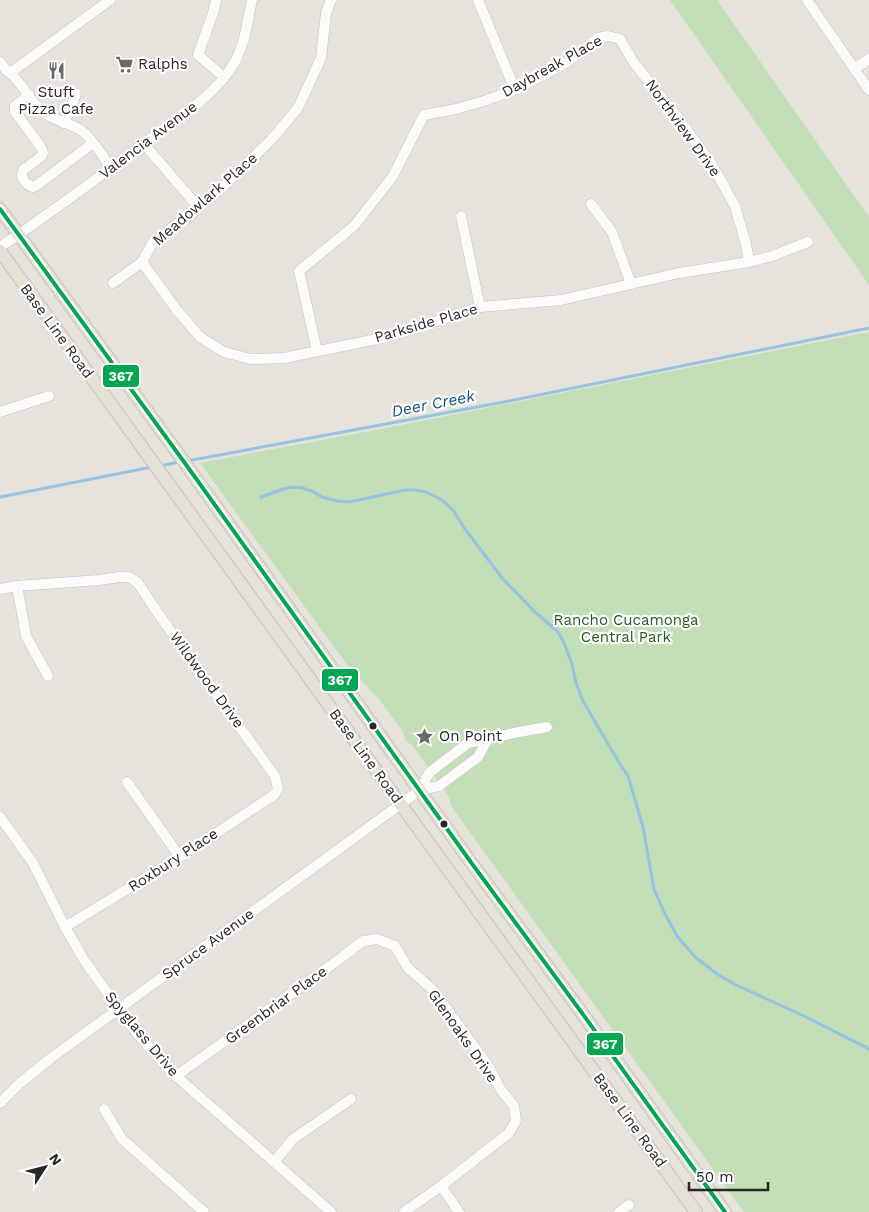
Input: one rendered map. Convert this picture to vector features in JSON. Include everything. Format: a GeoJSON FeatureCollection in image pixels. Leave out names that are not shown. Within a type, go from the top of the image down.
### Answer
{"type":"FeatureCollection","features":[{"type":"Feature","properties":{"kind":"main road","name":"Base Line Road"},"geometry":{"type":"LineString","coordinates":[[0,210],[725,1212]]}},
{"type":"Feature","properties":{"kind":"main road","name":"Base Line Road"},"geometry":{"type":"LineString","coordinates":[[0,251],[696,1212]]}},
{"type":"Feature","properties":{"kind":"street"},"geometry":{"type":"LineString","coordinates":[[10,73],[109,0]]}},
{"type":"Feature","properties":{"kind":"street"},"geometry":{"type":"LineString","coordinates":[[216,0],[198,55],[224,77]]}},
{"type":"Feature","properties":{"kind":"street","name":"Valencia Avenue"},"geometry":{"type":"LineString","coordinates":[[0,247],[144,144],[214,89],[232,66],[243,46],[252,0]]}},
{"type":"Feature","properties":{"kind":"street","name":"Meadowlark Place"},"geometry":{"type":"LineString","coordinates":[[113,283],[142,262],[153,242],[199,208],[232,179],[271,140],[298,108],[320,58],[326,13],[331,0]]}},
{"type":"Feature","properties":{"kind":"street"},"geometry":{"type":"LineString","coordinates":[[478,0],[515,90]]}},
{"type":"Feature","properties":{"kind":"street"},"geometry":{"type":"LineString","coordinates":[[807,0],[869,90]]}},
{"type":"Feature","properties":{"kind":"street","name":"Daybreak Place"},"geometry":{"type":"LineString","coordinates":[[317,351],[298,271],[354,226],[393,176],[424,115],[456,109],[515,90],[567,62],[598,38],[608,36]]}},
{"type":"Feature","properties":{"kind":"street","name":"Northview Drive"},"geometry":{"type":"LineString","coordinates":[[608,36],[620,39],[634,63],[679,118],[711,163],[735,206],[749,262]]}},
{"type":"Feature","properties":{"kind":"street"},"geometry":{"type":"LineString","coordinates":[[854,69],[869,59]]}},
{"type":"Feature","properties":{"kind":"street"},"geometry":{"type":"LineString","coordinates":[[0,62],[17,79],[45,114],[82,131],[111,168]]}},
{"type":"Feature","properties":{"kind":"street"},"geometry":{"type":"LineString","coordinates":[[63,123],[70,111],[76,92]]}},
{"type":"Feature","properties":{"kind":"street"},"geometry":{"type":"LineString","coordinates":[[29,95],[15,106],[15,112],[43,152],[42,156],[23,170],[24,182],[33,187],[93,143]]}},
{"type":"Feature","properties":{"kind":"street"},"geometry":{"type":"LineString","coordinates":[[144,144],[199,208]]}},
{"type":"Feature","properties":{"kind":"street"},"geometry":{"type":"LineString","coordinates":[[591,204],[612,232],[631,284]]}},
{"type":"Feature","properties":{"kind":"street"},"geometry":{"type":"LineString","coordinates":[[461,216],[480,306]]}},
{"type":"Feature","properties":{"kind":"street","name":"Parkside Place"},"geometry":{"type":"LineString","coordinates":[[142,262],[200,338],[224,352],[251,359],[284,358],[387,337],[480,306],[561,300],[679,273],[749,262],[772,256],[808,242]]}},
{"type":"Feature","properties":{"kind":"street"},"geometry":{"type":"LineString","coordinates":[[0,412],[49,396]]}},
{"type":"Feature","properties":{"kind":"street","name":"Wildwood Drive"},"geometry":{"type":"LineString","coordinates":[[18,586],[129,577],[138,583],[275,776],[278,788]]}},
{"type":"Feature","properties":{"kind":"street"},"geometry":{"type":"LineString","coordinates":[[0,589],[18,586],[26,636],[48,676]]}},
{"type":"Feature","properties":{"kind":"street"},"geometry":{"type":"LineString","coordinates":[[420,790],[429,773],[468,743],[547,727]]}},
{"type":"Feature","properties":{"kind":"street"},"geometry":{"type":"LineString","coordinates":[[420,790],[439,786],[478,757],[488,739]]}},
{"type":"Feature","properties":{"kind":"street"},"geometry":{"type":"LineString","coordinates":[[127,782],[180,857]]}},
{"type":"Feature","properties":{"kind":"street","name":"Roxbury Place"},"geometry":{"type":"LineString","coordinates":[[65,927],[180,857],[274,795],[278,788]]}},
{"type":"Feature","properties":{"kind":"street","name":"Spruce Avenue"},"geometry":{"type":"LineString","coordinates":[[0,1103],[20,1083],[51,1058],[420,790]]}},
{"type":"Feature","properties":{"kind":"street","name":"Spyglass Drive"},"geometry":{"type":"LineString","coordinates":[[0,817],[33,863],[84,960],[151,1050],[176,1076],[331,1212]]}},
{"type":"Feature","properties":{"kind":"street","name":"Greenbriar Place"},"geometry":{"type":"LineString","coordinates":[[176,1076],[334,964],[363,941],[377,939]]}},
{"type":"Feature","properties":{"kind":"street","name":"Glenoaks Drive"},"geometry":{"type":"LineString","coordinates":[[377,939],[395,946],[408,968],[433,990],[489,1067],[501,1090],[514,1106],[516,1121],[508,1134],[441,1186]]}},
{"type":"Feature","properties":{"kind":"street"},"geometry":{"type":"LineString","coordinates":[[274,1162],[293,1139],[350,1099]]}},
{"type":"Feature","properties":{"kind":"street"},"geometry":{"type":"LineString","coordinates":[[104,1109],[122,1139],[204,1212]]}},
{"type":"Feature","properties":{"kind":"street"},"geometry":{"type":"LineString","coordinates":[[404,1212],[441,1186],[459,1212]]}},
{"type":"Feature","properties":{"kind":"street"},"geometry":{"type":"LineString","coordinates":[[619,1212],[629,1205]]}},
{"type":"Feature","properties":{"kind":"green space"},"geometry":{"type":"Polygon","coordinates":[[[670,0],[717,0],[869,217],[869,285],[670,0]]]}},
{"type":"Feature","properties":{"kind":"green space","name":"Rancho Cucamonga Central Park"},"geometry":{"type":"Polygon","coordinates":[[[869,332],[869,1212],[744,1212],[451,806],[448,795],[412,745],[406,741],[403,732],[378,698],[351,670],[200,463],[869,332]]]}},
{"type":"Feature","properties":{"kind":"waterway","name":"Deer Creek"},"geometry":{"type":"LineString","coordinates":[[187,461],[504,402],[869,328]]}},
{"type":"Feature","properties":{"kind":"waterway","name":"Deer Creek"},"geometry":{"type":"LineString","coordinates":[[160,466],[179,462]]}},
{"type":"Feature","properties":{"kind":"waterway","name":"Deer Creek"},"geometry":{"type":"LineString","coordinates":[[0,497],[152,467]]}},
{"type":"Feature","properties":{"kind":"waterway"},"geometry":{"type":"LineString","coordinates":[[261,497],[291,487],[312,491],[322,497],[337,501],[349,502],[405,490],[426,492],[442,500],[453,510],[502,578],[535,612],[558,632],[564,643],[583,701],[628,776],[643,827],[654,889],[677,936],[695,957],[717,974],[869,1049]]}},
{"type":"Feature","properties":{"kind":"transit line","name":"367"},"geometry":{"type":"LineString","coordinates":[[0,209],[725,1212]]}},
{"type":"Feature","properties":{"kind":"place","name":"Ralphs"},"geometry":{"type":"Point","coordinates":[124,64]}},
{"type":"Feature","properties":{"kind":"place","name":"Stuft Pizza Cafe"},"geometry":{"type":"Point","coordinates":[56,71]}},
{"type":"Feature","properties":{"kind":"place","name":"On Point"},"geometry":{"type":"Point","coordinates":[425,736]}}]}
